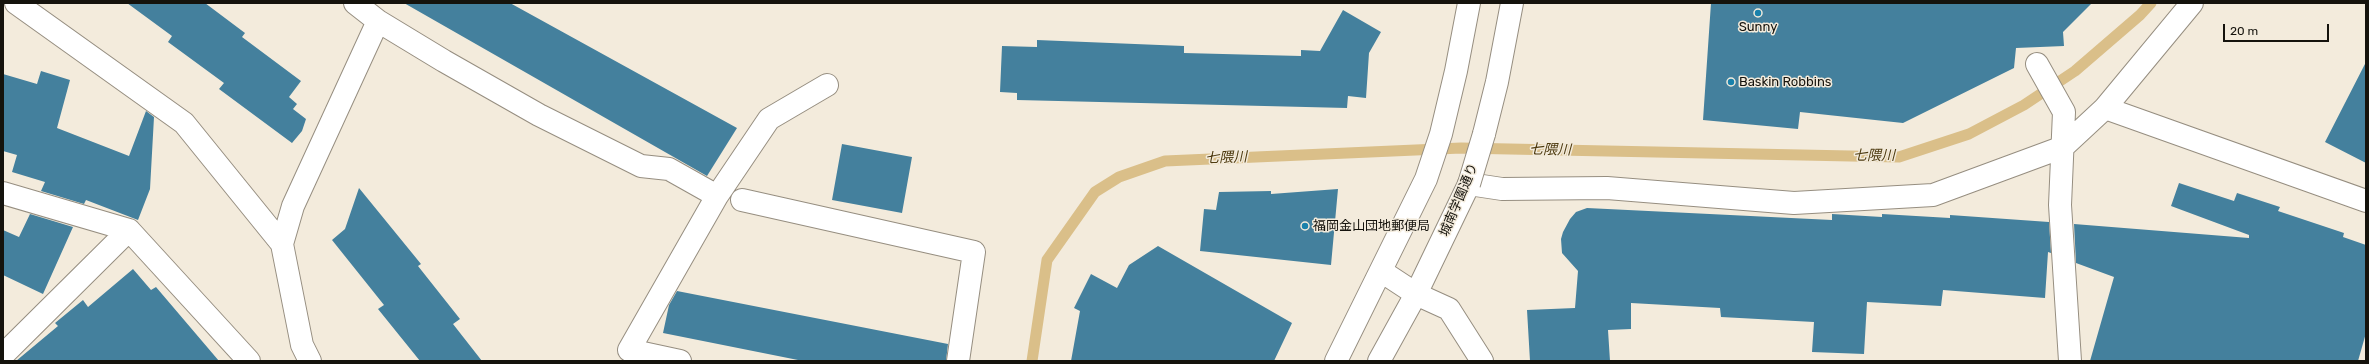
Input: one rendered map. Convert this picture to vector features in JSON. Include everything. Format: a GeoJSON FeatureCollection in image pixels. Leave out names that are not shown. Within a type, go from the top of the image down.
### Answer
{"type":"FeatureCollection","features":[{"type":"Feature","properties":{"kind":"street"},"geometry":{"type":"LineString","coordinates":[[16,3],[184,123],[282,244]]}},
{"type":"Feature","properties":{"kind":"street"},"geometry":{"type":"LineString","coordinates":[[356,3],[378,21],[539,115],[641,166],[669,169],[717,196]]}},
{"type":"Feature","properties":{"kind":"street"},"geometry":{"type":"LineString","coordinates":[[1336,361],[1426,179],[1441,134],[1456,70],[1469,3]]}},
{"type":"Feature","properties":{"kind":"street","name":"城南学園通り"},"geometry":{"type":"LineString","coordinates":[[1379,361],[1416,294],[1469,184],[1484,134],[1497,82],[1512,3]]}},
{"type":"Feature","properties":{"kind":"street"},"geometry":{"type":"LineString","coordinates":[[1469,184],[1502,189],[1606,188],[1794,203],[1933,195],[2063,147],[2105,108],[2192,3]]}},
{"type":"Feature","properties":{"kind":"street"},"geometry":{"type":"LineString","coordinates":[[310,361],[302,345],[282,244],[293,206],[378,21]]}},
{"type":"Feature","properties":{"kind":"street"},"geometry":{"type":"LineString","coordinates":[[2037,64],[2064,112],[2060,205],[2070,361]]}},
{"type":"Feature","properties":{"kind":"street"},"geometry":{"type":"LineString","coordinates":[[680,361],[629,350],[717,196],[769,119],[827,85]]}},
{"type":"Feature","properties":{"kind":"street"},"geometry":{"type":"LineString","coordinates":[[2105,108],[2366,201]]}},
{"type":"Feature","properties":{"kind":"street"},"geometry":{"type":"LineString","coordinates":[[3,193],[129,230],[249,361]]}},
{"type":"Feature","properties":{"kind":"street"},"geometry":{"type":"LineString","coordinates":[[742,200],[974,252],[958,361]]}},
{"type":"Feature","properties":{"kind":"street"},"geometry":{"type":"LineString","coordinates":[[3,355],[129,230]]}},
{"type":"Feature","properties":{"kind":"street"},"geometry":{"type":"LineString","coordinates":[[1381,271],[1416,294],[1449,308],[1482,361]]}},
{"type":"Feature","properties":{"kind":"building"},"geometry":{"type":"Polygon","coordinates":[[[127,3],[205,3],[245,33],[242,37],[301,81],[289,97],[297,104],[293,109],[306,119],[302,131],[292,143],[219,89],[224,83],[168,42],[172,36],[127,3]]]}},
{"type":"Feature","properties":{"kind":"building"},"geometry":{"type":"Polygon","coordinates":[[[404,3],[510,3],[737,128],[707,176],[404,3]]]}},
{"type":"Feature","properties":{"kind":"building"},"geometry":{"type":"Polygon","coordinates":[[[1711,3],[2092,3],[2063,32],[2064,46],[2016,48],[2014,68],[1903,123],[1800,112],[1798,129],[1703,120],[1711,3]]]}},
{"type":"Feature","properties":{"kind":"building"},"geometry":{"type":"Polygon","coordinates":[[[1343,10],[1381,32],[1369,53],[1366,98],[1348,96],[1347,108],[1017,100],[1017,93],[1000,92],[1002,46],[1037,47],[1037,40],[1184,46],[1184,53],[1301,56],[1301,50],[1320,51],[1343,10]]]}},
{"type":"Feature","properties":{"kind":"building"},"geometry":{"type":"Polygon","coordinates":[[[2366,62],[2366,163],[2325,142],[2366,62]]]}},
{"type":"Feature","properties":{"kind":"building"},"geometry":{"type":"Polygon","coordinates":[[[41,71],[70,80],[57,128],[129,156],[146,111],[154,117],[150,189],[138,220],[86,200],[84,204],[41,191],[45,182],[12,172],[17,155],[3,151],[3,74],[37,84],[41,71]]]}},
{"type":"Feature","properties":{"kind":"building"},"geometry":{"type":"Polygon","coordinates":[[[842,144],[912,157],[902,213],[832,200],[842,144]]]}},
{"type":"Feature","properties":{"kind":"building"},"geometry":{"type":"Polygon","coordinates":[[[2179,183],[2234,201],[2237,193],[2280,207],[2278,211],[2344,233],[2343,237],[2366,245],[2366,333],[2358,361],[2090,361],[2114,277],[2076,263],[2074,224],[2249,238],[2249,235],[2171,206],[2179,183]]]}},
{"type":"Feature","properties":{"kind":"building"},"geometry":{"type":"Polygon","coordinates":[[[359,188],[421,264],[418,266],[460,319],[453,324],[482,361],[420,361],[378,309],[384,305],[332,240],[345,229],[359,188]]]}},
{"type":"Feature","properties":{"kind":"building"},"geometry":{"type":"Polygon","coordinates":[[[1338,189],[1331,265],[1200,251],[1204,209],[1216,210],[1219,192],[1271,191],[1271,194],[1338,189]]]}},
{"type":"Feature","properties":{"kind":"building"},"geometry":{"type":"Polygon","coordinates":[[[1587,208],[1832,220],[1832,214],[1882,217],[1882,214],[1950,218],[1950,215],[2049,222],[2051,253],[2048,252],[2045,298],[1943,290],[1941,306],[1867,302],[1864,354],[1812,352],[1814,322],[1721,317],[1720,308],[1631,303],[1631,329],[1608,330],[1610,361],[1530,361],[1527,310],[1575,308],[1578,271],[1562,253],[1561,239],[1570,219],[1576,212],[1587,208]]]}},
{"type":"Feature","properties":{"kind":"building"},"geometry":{"type":"Polygon","coordinates":[[[30,214],[73,227],[43,294],[3,275],[3,230],[19,237],[30,214]]]}},
{"type":"Feature","properties":{"kind":"building"},"geometry":{"type":"Polygon","coordinates":[[[1158,246],[1292,323],[1274,361],[1071,361],[1080,311],[1074,308],[1091,274],[1117,288],[1129,265],[1158,246]]]}},
{"type":"Feature","properties":{"kind":"building"},"geometry":{"type":"Polygon","coordinates":[[[133,269],[151,290],[156,287],[219,361],[16,361],[58,326],[55,323],[83,300],[88,307],[133,269]]]}},
{"type":"Feature","properties":{"kind":"building"},"geometry":{"type":"Polygon","coordinates":[[[677,291],[948,344],[946,361],[803,361],[663,333],[669,305],[677,291]]]}},
{"type":"Feature","properties":{"kind":"waterway","name":"七隈川"},"geometry":{"type":"LineString","coordinates":[[1032,361],[1047,260],[1095,192],[1119,177],[1165,161],[1461,148],[1899,157],[1969,134],[2024,105],[2075,71],[2140,15],[2151,3]]}},
{"type":"Feature","properties":{"kind":"place","name":"Sunny"},"geometry":{"type":"Point","coordinates":[1758,13]}},
{"type":"Feature","properties":{"kind":"place","name":"Baskin Robbins"},"geometry":{"type":"Point","coordinates":[1731,82]}},
{"type":"Feature","properties":{"kind":"place","name":"福岡金山団地郵便局"},"geometry":{"type":"Point","coordinates":[1305,226]}}]}
